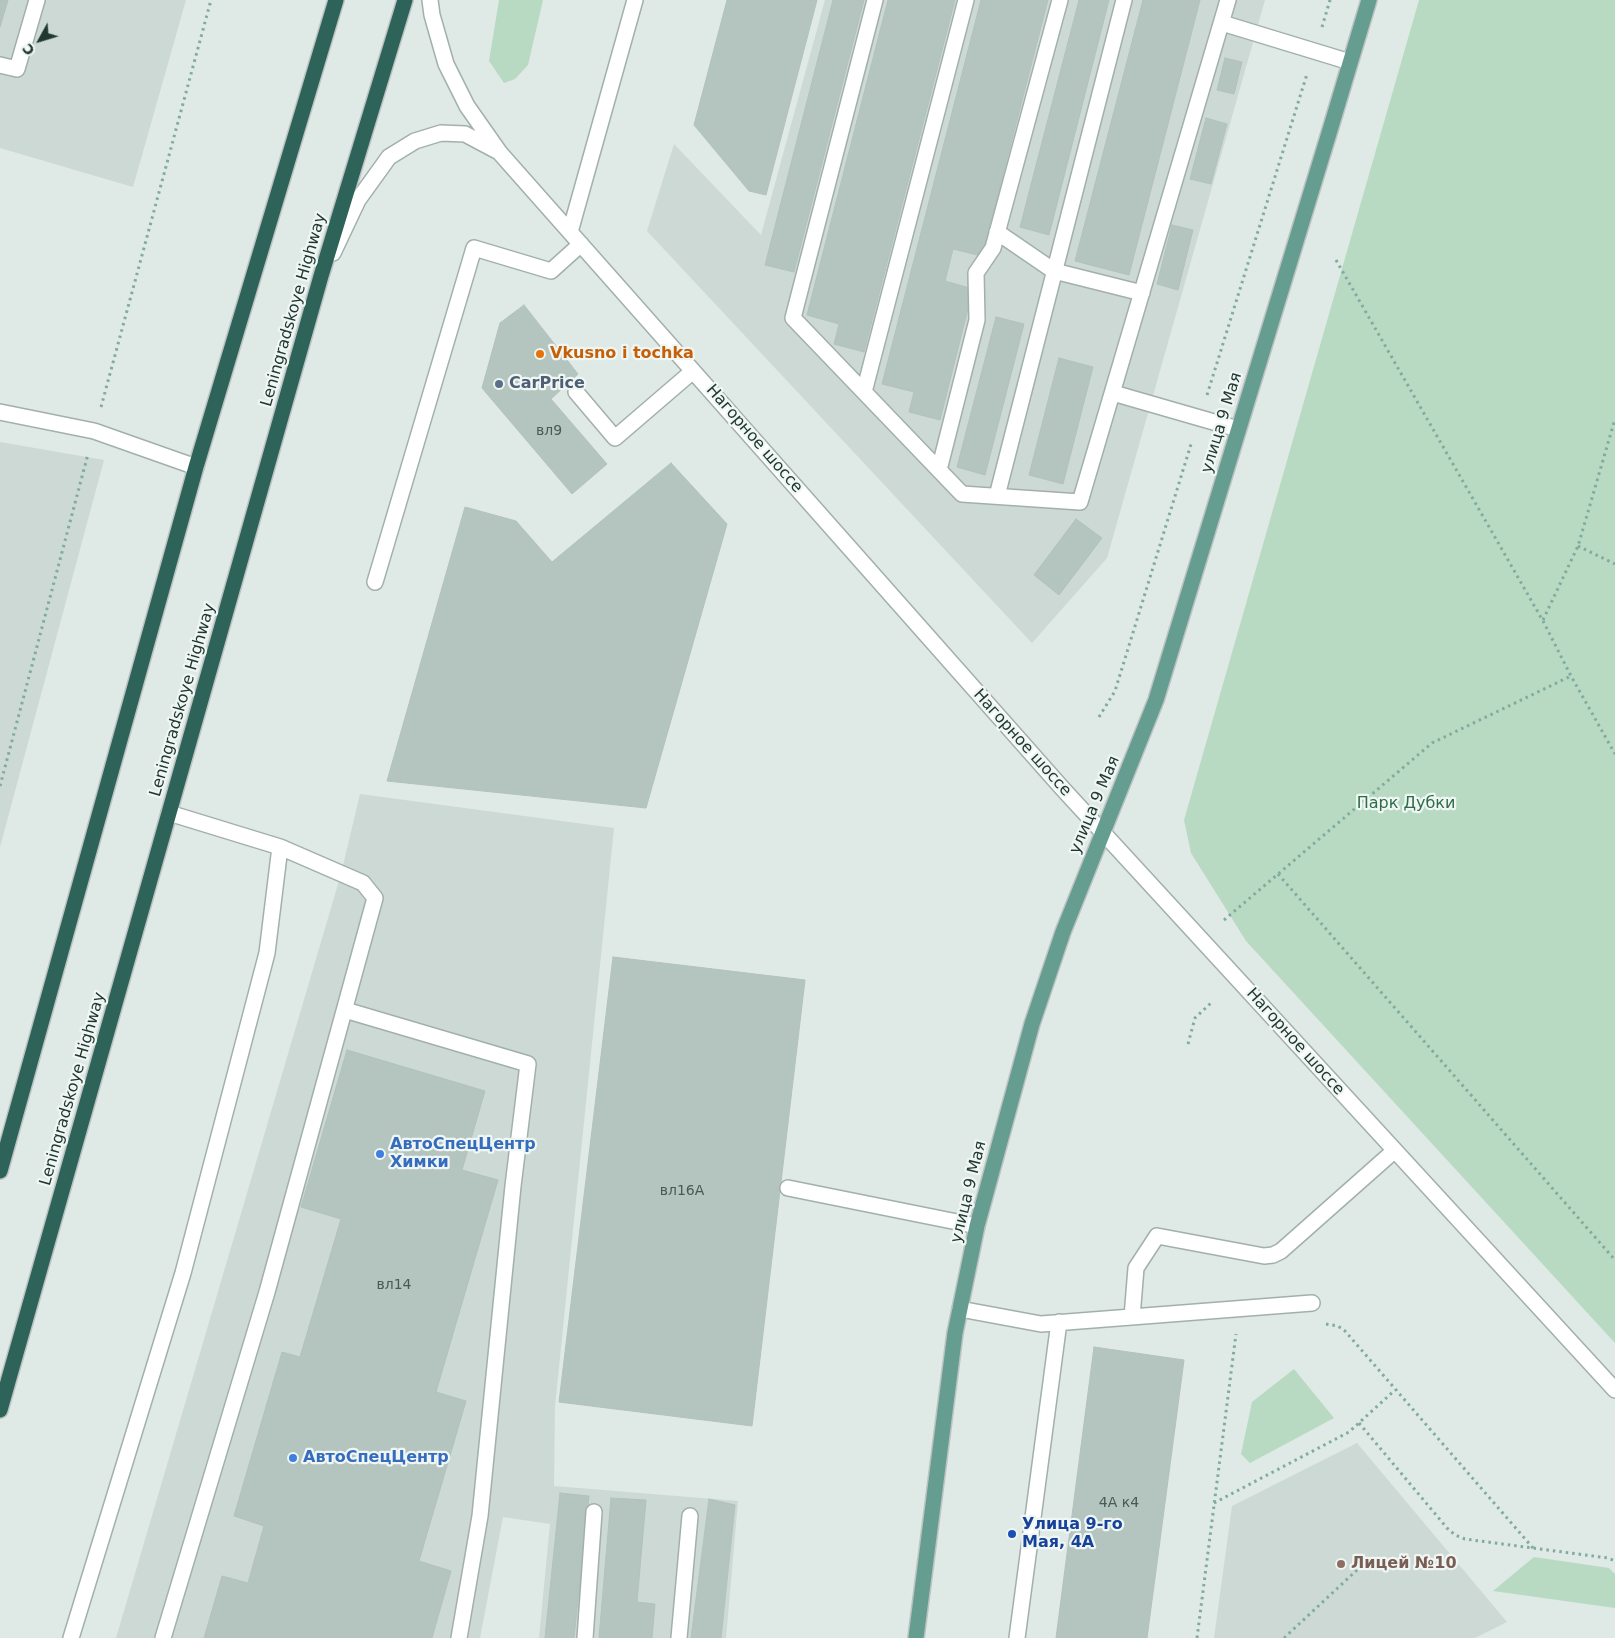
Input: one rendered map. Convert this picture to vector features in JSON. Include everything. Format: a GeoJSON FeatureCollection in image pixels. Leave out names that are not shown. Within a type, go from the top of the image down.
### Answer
{"type":"FeatureCollection","features":[{"type":"Feature","properties":{"kind":"highway"},"geometry":{"type":"LineString","coordinates":[[0,1171],[196,467],[336,0]]}},
{"type":"Feature","properties":{"kind":"highway","name":"Leningradskoye Highway"},"geometry":{"type":"LineString","coordinates":[[0,1410],[322,276],[405,0]]}},
{"type":"Feature","properties":{"kind":"main road","name":"улица 9 Мая"},"geometry":{"type":"LineString","coordinates":[[916,1638],[955,1333],[977,1226],[1032,1024],[1063,932],[1156,700],[1369,0]]}},
{"type":"Feature","properties":{"kind":"street"},"geometry":{"type":"LineString","coordinates":[[0,65],[16,69],[37,0]]}},
{"type":"Feature","properties":{"kind":"street"},"geometry":{"type":"LineString","coordinates":[[430,0],[432,15],[446,64],[467,106],[500,153]]}},
{"type":"Feature","properties":{"kind":"street"},"geometry":{"type":"LineString","coordinates":[[570,232],[634,0]]}},
{"type":"Feature","properties":{"kind":"street"},"geometry":{"type":"LineString","coordinates":[[875,0],[793,318],[962,494],[1080,502],[1228,0]]}},
{"type":"Feature","properties":{"kind":"street"},"geometry":{"type":"LineString","coordinates":[[864,392],[966,0]]}},
{"type":"Feature","properties":{"kind":"street"},"geometry":{"type":"LineString","coordinates":[[939,470],[977,320],[976,273],[993,248],[1060,0]]}},
{"type":"Feature","properties":{"kind":"street"},"geometry":{"type":"LineString","coordinates":[[997,496],[1124,0]]}},
{"type":"Feature","properties":{"kind":"street"},"geometry":{"type":"LineString","coordinates":[[1222,23],[1350,62]]}},
{"type":"Feature","properties":{"kind":"street"},"geometry":{"type":"LineString","coordinates":[[322,276],[358,200],[389,157],[415,140],[442,133],[465,134],[500,153]]}},
{"type":"Feature","properties":{"kind":"street","name":"Нагорное шоссе"},"geometry":{"type":"LineString","coordinates":[[500,153],[1102,832],[1615,1390]]}},
{"type":"Feature","properties":{"kind":"street"},"geometry":{"type":"LineString","coordinates":[[997,232],[1054,271],[1142,293]]}},
{"type":"Feature","properties":{"kind":"street"},"geometry":{"type":"LineString","coordinates":[[375,582],[474,248],[551,271],[581,244]]}},
{"type":"Feature","properties":{"kind":"street"},"geometry":{"type":"LineString","coordinates":[[576,392],[615,438],[693,371]]}},
{"type":"Feature","properties":{"kind":"street"},"geometry":{"type":"LineString","coordinates":[[1112,393],[1238,429]]}},
{"type":"Feature","properties":{"kind":"street"},"geometry":{"type":"LineString","coordinates":[[0,412],[94,431],[196,467]]}},
{"type":"Feature","properties":{"kind":"street"},"geometry":{"type":"LineString","coordinates":[[164,1638],[268,1292],[375,898],[363,884],[280,847],[169,813]]}},
{"type":"Feature","properties":{"kind":"street"},"geometry":{"type":"LineString","coordinates":[[71,1638],[185,1264],[267,953],[280,847]]}},
{"type":"Feature","properties":{"kind":"street"},"geometry":{"type":"LineString","coordinates":[[345,1010],[528,1064],[513,1186],[480,1516],[459,1638]]}},
{"type":"Feature","properties":{"kind":"street"},"geometry":{"type":"LineString","coordinates":[[1132,1317],[1136,1268],[1157,1236],[1264,1256],[1273,1255],[1281,1251],[1394,1151]]}},
{"type":"Feature","properties":{"kind":"street"},"geometry":{"type":"LineString","coordinates":[[788,1188],[977,1226]]}},
{"type":"Feature","properties":{"kind":"street"},"geometry":{"type":"LineString","coordinates":[[960,1309],[1041,1324],[1312,1303]]}},
{"type":"Feature","properties":{"kind":"street"},"geometry":{"type":"LineString","coordinates":[[1018,1638],[1059,1322]]}},
{"type":"Feature","properties":{"kind":"street"},"geometry":{"type":"LineString","coordinates":[[585,1638],[594,1512]]}},
{"type":"Feature","properties":{"kind":"street"},"geometry":{"type":"LineString","coordinates":[[679,1638],[690,1516]]}},
{"type":"Feature","properties":{"kind":"path"},"geometry":{"type":"LineString","coordinates":[[0,786],[211,0]]}},
{"type":"Feature","properties":{"kind":"path"},"geometry":{"type":"LineString","coordinates":[[1099,717],[1115,691],[1330,0]]}},
{"type":"Feature","properties":{"kind":"path"},"geometry":{"type":"LineString","coordinates":[[1336,260],[1543,621],[1571,676],[1615,754]]}},
{"type":"Feature","properties":{"kind":"path"},"geometry":{"type":"LineString","coordinates":[[1543,621],[1578,546],[1615,419]]}},
{"type":"Feature","properties":{"kind":"path"},"geometry":{"type":"LineString","coordinates":[[1578,546],[1615,564]]}},
{"type":"Feature","properties":{"kind":"path"},"geometry":{"type":"LineString","coordinates":[[1224,920],[1432,743],[1571,676]]}},
{"type":"Feature","properties":{"kind":"path"},"geometry":{"type":"LineString","coordinates":[[1278,874],[1615,1260]]}},
{"type":"Feature","properties":{"kind":"path"},"geometry":{"type":"LineString","coordinates":[[1188,1044],[1195,1018],[1212,1002]]}},
{"type":"Feature","properties":{"kind":"path"},"geometry":{"type":"LineString","coordinates":[[1196,1638],[1239,1309]]}},
{"type":"Feature","properties":{"kind":"path"},"geometry":{"type":"LineString","coordinates":[[1321,1325],[1330,1324],[1338,1326],[1345,1331],[1533,1548]]}},
{"type":"Feature","properties":{"kind":"path"},"geometry":{"type":"LineString","coordinates":[[1236,1334],[1245,1333]]}},
{"type":"Feature","properties":{"kind":"path"},"geometry":{"type":"LineString","coordinates":[[1214,1503],[1349,1432],[1395,1390]]}},
{"type":"Feature","properties":{"kind":"path"},"geometry":{"type":"LineString","coordinates":[[1359,1423],[1455,1536],[1465,1539],[1608,1558],[1615,1561]]}},
{"type":"Feature","properties":{"kind":"path"},"geometry":{"type":"LineString","coordinates":[[1284,1638],[1358,1570]]}},
{"type":"Feature","properties":{"kind":"shaded area"},"geometry":{"type":"Polygon","coordinates":[[[0,0],[186,0],[133,187],[0,148],[0,0]]]}},
{"type":"Feature","properties":{"kind":"shaded area"},"geometry":{"type":"Polygon","coordinates":[[[825,0],[1265,0],[1107,558],[1032,643],[647,231],[674,144],[761,235],[825,0]]]}},
{"type":"Feature","properties":{"kind":"shaded area"},"geometry":{"type":"Polygon","coordinates":[[[0,442],[104,460],[0,847],[0,442]]]}},
{"type":"Feature","properties":{"kind":"shaded area"},"geometry":{"type":"Polygon","coordinates":[[[360,794],[614,828],[555,1406],[554,1486],[738,1501],[726,1638],[539,1638],[550,1524],[503,1517],[480,1638],[116,1638],[341,874],[360,794]]]}},
{"type":"Feature","properties":{"kind":"shaded area","name":"Лицей №10"},"geometry":{"type":"Polygon","coordinates":[[[1357,1443],[1507,1622],[1475,1638],[1214,1638],[1232,1506],[1357,1443]]]}},
{"type":"Feature","properties":{"kind":"green space"},"geometry":{"type":"Polygon","coordinates":[[[499,0],[543,0],[528,65],[515,79],[504,83],[489,61],[499,0]]]}},
{"type":"Feature","properties":{"kind":"green space","name":"Парк Дубки"},"geometry":{"type":"Polygon","coordinates":[[[1419,0],[1615,0],[1615,1343],[1246,941],[1191,853],[1184,820],[1419,0]]]}},
{"type":"Feature","properties":{"kind":"green space"},"geometry":{"type":"Polygon","coordinates":[[[1294,1369],[1334,1418],[1250,1463],[1241,1454],[1252,1402],[1294,1369]]]}},
{"type":"Feature","properties":{"kind":"green space"},"geometry":{"type":"Polygon","coordinates":[[[1534,1557],[1609,1568],[1615,1574],[1615,1608],[1493,1591],[1534,1557]]]}},
{"type":"Feature","properties":{"kind":"building"},"geometry":{"type":"Polygon","coordinates":[[[0,0],[8,0],[0,27],[0,0]]]}},
{"type":"Feature","properties":{"kind":"building"},"geometry":{"type":"Polygon","coordinates":[[[727,0],[817,0],[766,195],[749,191],[694,125],[727,0]]]}},
{"type":"Feature","properties":{"kind":"building"},"geometry":{"type":"Polygon","coordinates":[[[833,0],[864,0],[794,272],[765,265],[833,0]]]}},
{"type":"Feature","properties":{"kind":"building"},"geometry":{"type":"Polygon","coordinates":[[[888,0],[955,0],[864,352],[834,344],[839,324],[807,315],[888,0]]]}},
{"type":"Feature","properties":{"kind":"building"},"geometry":{"type":"Polygon","coordinates":[[[981,0],[1048,0],[982,256],[953,249],[945,281],[973,289],[940,420],[909,412],[914,392],[882,384],[981,0]]]}},
{"type":"Feature","properties":{"kind":"building"},"geometry":{"type":"Polygon","coordinates":[[[1079,0],[1109,0],[1049,235],[1020,227],[1079,0]]]}},
{"type":"Feature","properties":{"kind":"building"},"geometry":{"type":"Polygon","coordinates":[[[1143,0],[1200,0],[1129,275],[1075,261],[1143,0]]]}},
{"type":"Feature","properties":{"kind":"building"},"geometry":{"type":"Polygon","coordinates":[[[1225,58],[1242,62],[1234,94],[1217,90],[1225,58]]]}},
{"type":"Feature","properties":{"kind":"building"},"geometry":{"type":"Polygon","coordinates":[[[1206,118],[1227,124],[1211,184],[1190,179],[1206,118]]]}},
{"type":"Feature","properties":{"kind":"building"},"geometry":{"type":"Polygon","coordinates":[[[1172,225],[1193,230],[1178,290],[1157,284],[1172,225]]]}},
{"type":"Feature","properties":{"kind":"building"},"geometry":{"type":"Polygon","coordinates":[[[524,305],[578,374],[551,399],[607,464],[572,494],[482,388],[500,323],[524,305]]]}},
{"type":"Feature","properties":{"kind":"building"},"geometry":{"type":"Polygon","coordinates":[[[996,317],[1024,324],[985,475],[957,467],[996,317]]]}},
{"type":"Feature","properties":{"kind":"building"},"geometry":{"type":"Polygon","coordinates":[[[1059,358],[1093,367],[1063,484],[1029,475],[1059,358]]]}},
{"type":"Feature","properties":{"kind":"building"},"geometry":{"type":"Polygon","coordinates":[[[671,463],[727,524],[646,808],[387,781],[465,507],[516,521],[552,562],[671,463]]]}},
{"type":"Feature","properties":{"kind":"building"},"geometry":{"type":"Polygon","coordinates":[[[1076,519],[1102,538],[1059,595],[1034,575],[1076,519]]]}},
{"type":"Feature","properties":{"kind":"building"},"geometry":{"type":"Polygon","coordinates":[[[613,957],[805,980],[752,1426],[559,1402],[613,957]]]}},
{"type":"Feature","properties":{"kind":"building"},"geometry":{"type":"Polygon","coordinates":[[[347,1050],[485,1091],[462,1170],[498,1180],[436,1392],[466,1401],[419,1561],[451,1571],[432,1638],[204,1638],[222,1576],[248,1583],[264,1526],[234,1516],[282,1352],[300,1357],[341,1219],[301,1207],[347,1050]]]}},
{"type":"Feature","properties":{"kind":"building"},"geometry":{"type":"Polygon","coordinates":[[[1094,1347],[1184,1360],[1147,1638],[1056,1638],[1094,1347]]]}},
{"type":"Feature","properties":{"kind":"building"},"geometry":{"type":"Polygon","coordinates":[[[560,1493],[589,1496],[574,1638],[545,1638],[560,1493]]]}},
{"type":"Feature","properties":{"kind":"building"},"geometry":{"type":"Polygon","coordinates":[[[611,1498],[646,1500],[637,1602],[655,1604],[652,1638],[599,1638],[611,1498]]]}},
{"type":"Feature","properties":{"kind":"building"},"geometry":{"type":"Polygon","coordinates":[[[709,1499],[735,1505],[721,1638],[691,1638],[709,1499]]]}},
{"type":"Feature","properties":{"kind":"place","name":"Vkusno i tochka"},"geometry":{"type":"Point","coordinates":[540,354]}},
{"type":"Feature","properties":{"kind":"place","name":"CarPrice"},"geometry":{"type":"Point","coordinates":[499,384]}},
{"type":"Feature","properties":{"kind":"place","name":"АвтоСпецЦентр Химки"},"geometry":{"type":"Point","coordinates":[380,1154]}},
{"type":"Feature","properties":{"kind":"place","name":"АвтоСпецЦентр"},"geometry":{"type":"Point","coordinates":[293,1458]}},
{"type":"Feature","properties":{"kind":"place","name":"Улица 9-го Мая, 4А"},"geometry":{"type":"Point","coordinates":[1012,1534]}},
{"type":"Feature","properties":{"kind":"place","name":"Лицей №10"},"geometry":{"type":"Point","coordinates":[1341,1564]}}]}
